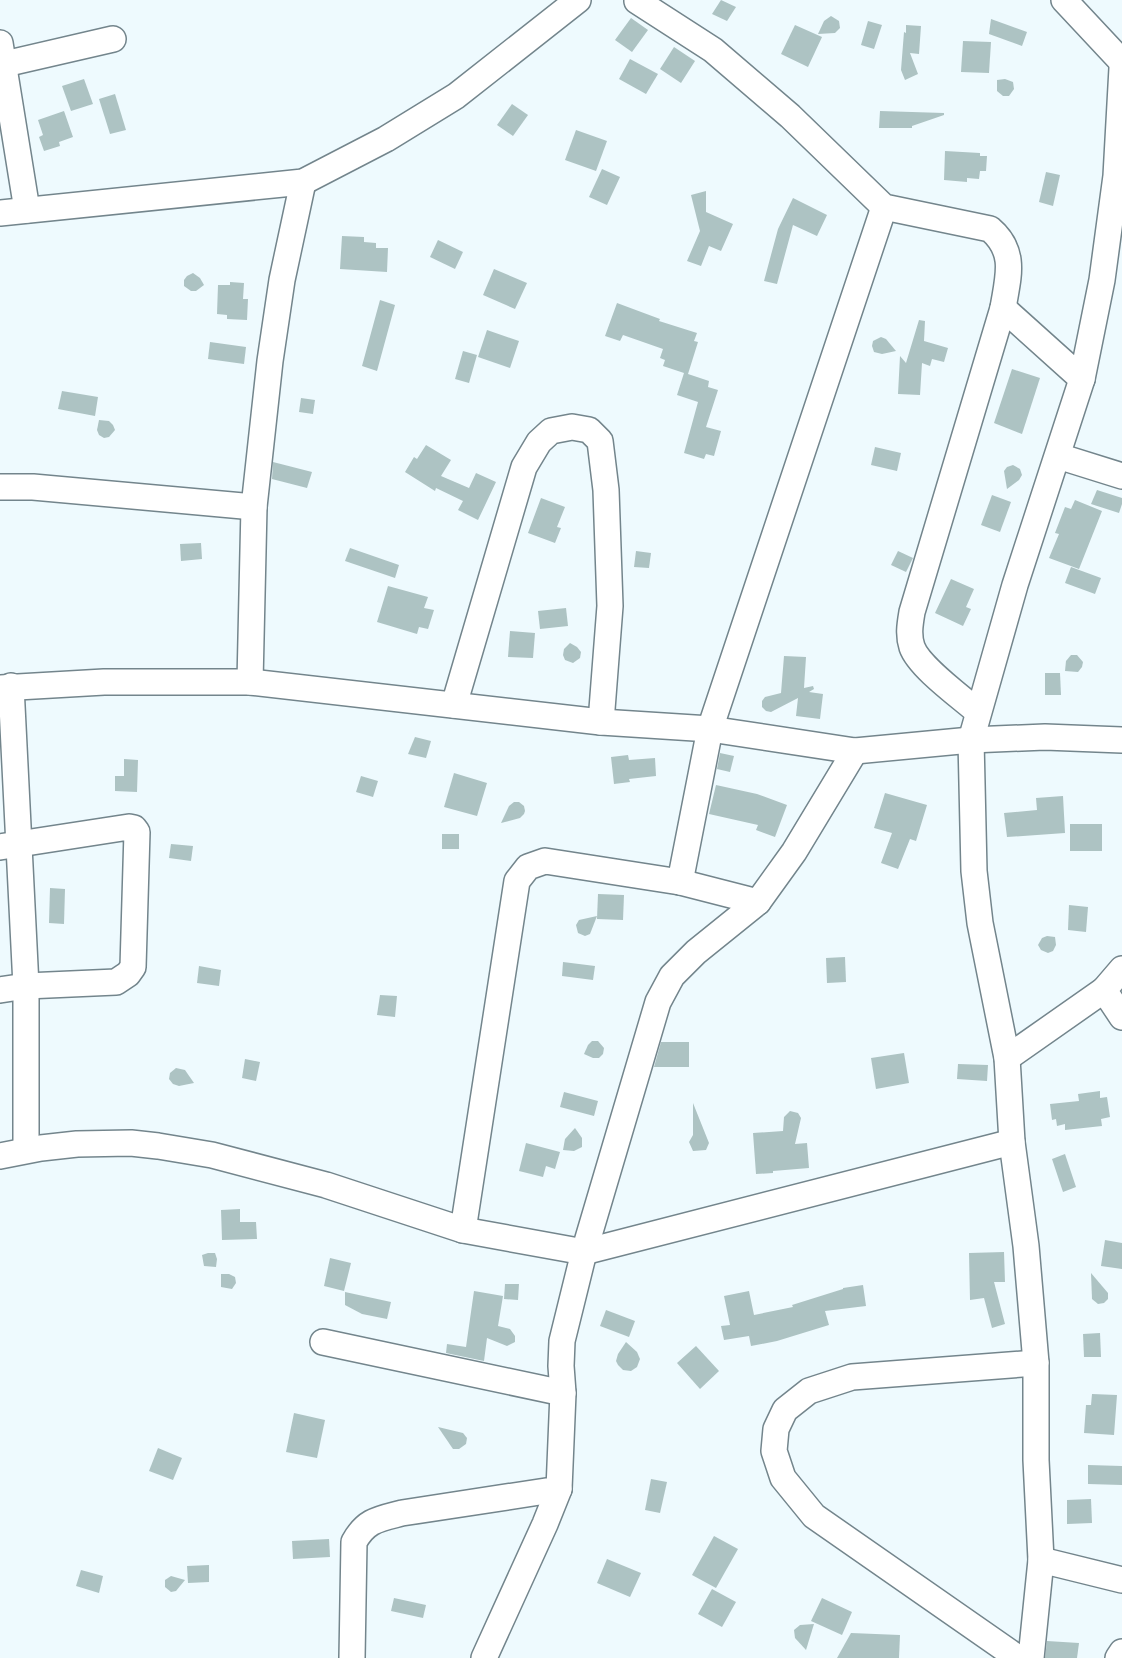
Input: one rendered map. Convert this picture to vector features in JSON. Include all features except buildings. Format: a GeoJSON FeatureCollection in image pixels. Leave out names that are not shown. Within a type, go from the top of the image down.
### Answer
{"type":"FeatureCollection","features":[{"type":"Feature","properties":{"kind":"street"},"geometry":{"type":"LineString","coordinates":[[0,213],[303,182],[386,139],[456,96],[578,0]]}},
{"type":"Feature","properties":{"kind":"street"},"geometry":{"type":"LineString","coordinates":[[636,0],[713,50],[790,116],[884,207],[990,229],[1001,238],[1007,253],[1009,272],[1003,308],[912,612],[909,631],[912,646],[920,661],[978,712]]}},
{"type":"Feature","properties":{"kind":"street"},"geometry":{"type":"LineString","coordinates":[[1064,0],[1122,62]]}},
{"type":"Feature","properties":{"kind":"street"},"geometry":{"type":"LineString","coordinates":[[27,210],[1,57],[113,40]]}},
{"type":"Feature","properties":{"kind":"street"},"geometry":{"type":"LineString","coordinates":[[1031,1658],[1041,1560],[1036,1460],[1036,1363],[1026,1246],[1012,1142],[1007,1058],[980,924],[974,871],[971,740],[1015,585],[1082,378],[1102,280],[1116,176],[1122,68]]}},
{"type":"Feature","properties":{"kind":"street"},"geometry":{"type":"LineString","coordinates":[[250,682],[254,507],[282,280],[303,182]]}},
{"type":"Feature","properties":{"kind":"street"},"geometry":{"type":"LineString","coordinates":[[680,882],[710,729],[884,207]]}},
{"type":"Feature","properties":{"kind":"street"},"geometry":{"type":"LineString","coordinates":[[1003,308],[1082,378]]}},
{"type":"Feature","properties":{"kind":"street"},"geometry":{"type":"LineString","coordinates":[[454,705],[524,467],[539,442],[551,431],[572,427],[589,430],[600,442],[606,490],[610,606],[601,722]]}},
{"type":"Feature","properties":{"kind":"street"},"geometry":{"type":"LineString","coordinates":[[1058,456],[1122,476]]}},
{"type":"Feature","properties":{"kind":"street"},"geometry":{"type":"LineString","coordinates":[[0,487],[33,487],[254,507]]}},
{"type":"Feature","properties":{"kind":"street"},"geometry":{"type":"LineString","coordinates":[[26,1150],[26,986],[9,845],[6,687],[104,682],[250,682],[601,722],[710,729],[855,751],[971,740],[1045,737],[1122,740]]}},
{"type":"Feature","properties":{"kind":"street"},"geometry":{"type":"LineString","coordinates":[[484,1658],[545,1524],[558,1490],[563,1393],[562,1341],[584,1252],[658,1002],[672,976],[696,952],[758,902],[794,852],[855,751]]}},
{"type":"Feature","properties":{"kind":"street"},"geometry":{"type":"LineString","coordinates":[[0,990],[26,986],[116,982],[128,974],[133,967],[137,832],[134,828],[129,827],[9,845]]}},
{"type":"Feature","properties":{"kind":"street"},"geometry":{"type":"LineString","coordinates":[[463,1230],[517,881],[528,867],[545,860],[680,882],[758,902]]}},
{"type":"Feature","properties":{"kind":"street"},"geometry":{"type":"LineString","coordinates":[[1007,1058],[1104,990],[1122,969]]}},
{"type":"Feature","properties":{"kind":"street"},"geometry":{"type":"LineString","coordinates":[[1104,990],[1122,1017]]}},
{"type":"Feature","properties":{"kind":"street"},"geometry":{"type":"LineString","coordinates":[[0,1156],[26,1150],[77,1144],[131,1143],[212,1155],[326,1185],[463,1230],[584,1252],[1012,1142]]}},
{"type":"Feature","properties":{"kind":"street"},"geometry":{"type":"LineString","coordinates":[[323,1342],[563,1393]]}},
{"type":"Feature","properties":{"kind":"street"},"geometry":{"type":"LineString","coordinates":[[1018,1658],[814,1516],[783,1478],[774,1451],[776,1429],[785,1410],[809,1391],[852,1377],[1036,1363]]}},
{"type":"Feature","properties":{"kind":"street"},"geometry":{"type":"LineString","coordinates":[[352,1658],[354,1542],[361,1529],[378,1519],[402,1513],[558,1490]]}},
{"type":"Feature","properties":{"kind":"street"},"geometry":{"type":"LineString","coordinates":[[1041,1560],[1122,1580]]}},
{"type":"Feature","properties":{"kind":"street"},"geometry":{"type":"LineString","coordinates":[[1118,1658],[1122,1652]]}}]}
